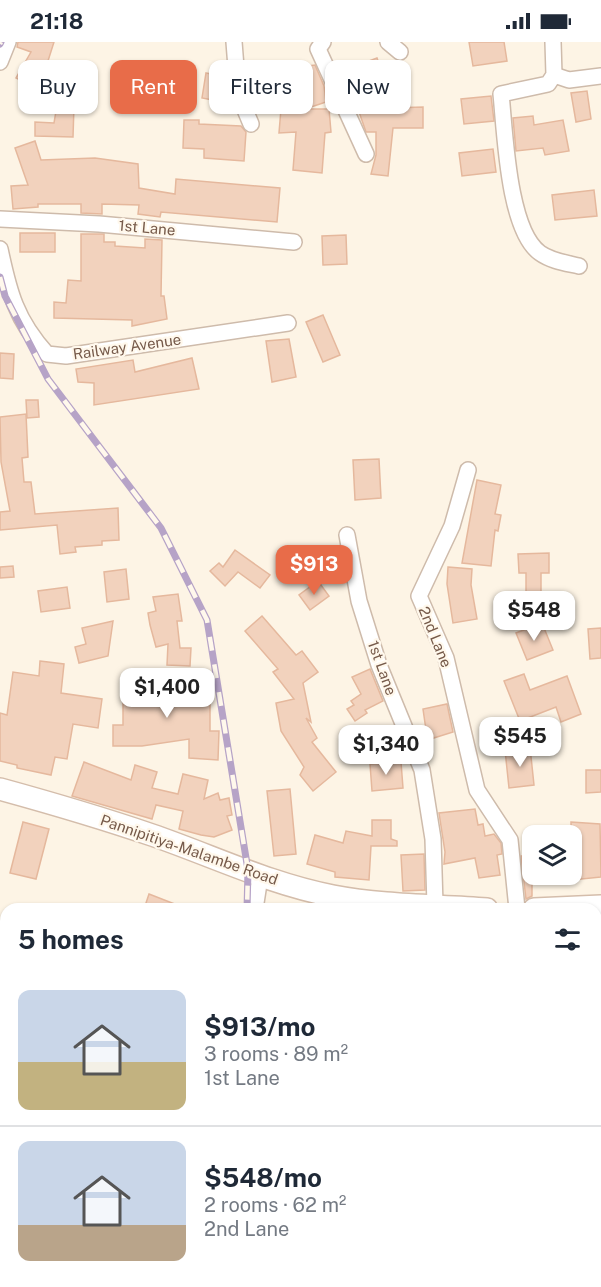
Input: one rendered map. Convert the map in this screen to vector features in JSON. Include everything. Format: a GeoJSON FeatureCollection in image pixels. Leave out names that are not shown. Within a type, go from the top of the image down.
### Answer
{"type":"FeatureCollection","features":[{"type":"Feature","properties":{"kind":"street"},"geometry":{"type":"LineString","coordinates":[[0,62],[8,42]]}},
{"type":"Feature","properties":{"kind":"street"},"geometry":{"type":"LineString","coordinates":[[234,42],[238,93],[251,124]]}},
{"type":"Feature","properties":{"kind":"street"},"geometry":{"type":"LineString","coordinates":[[322,42],[318,49],[366,154]]}},
{"type":"Feature","properties":{"kind":"street"},"geometry":{"type":"LineString","coordinates":[[553,42],[554,75],[548,84],[501,94],[515,210],[529,241],[539,253],[555,261],[579,266]]}},
{"type":"Feature","properties":{"kind":"street"},"geometry":{"type":"LineString","coordinates":[[554,75],[569,80],[601,76]]}},
{"type":"Feature","properties":{"kind":"street","name":"1st Lane"},"geometry":{"type":"LineString","coordinates":[[0,219],[99,224],[294,243]]}},
{"type":"Feature","properties":{"kind":"street","name":"Railway Avenue"},"geometry":{"type":"LineString","coordinates":[[0,249],[14,302],[28,333],[47,354],[66,356],[288,322]]}},
{"type":"Feature","properties":{"kind":"street","name":"2nd Lane"},"geometry":{"type":"LineString","coordinates":[[468,470],[452,526],[419,596],[446,658],[477,790],[510,840],[515,903]]}},
{"type":"Feature","properties":{"kind":"street","name":"1st Lane"},"geometry":{"type":"LineString","coordinates":[[348,535],[359,601],[379,665],[422,771],[433,839],[435,903]]}},
{"type":"Feature","properties":{"kind":"street","name":"Pannipitiya-Malambe Road"},"geometry":{"type":"LineString","coordinates":[[0,789],[151,835],[332,902]]}},
{"type":"Feature","properties":{"kind":"street"},"geometry":{"type":"LineString","coordinates":[[256,903],[260,877]]}},
{"type":"Feature","properties":{"kind":"building"},"geometry":{"type":"Polygon","coordinates":[[[18,42],[54,42],[48,60],[26,60],[31,52],[17,47],[18,42]]]}},
{"type":"Feature","properties":{"kind":"building"},"geometry":{"type":"Polygon","coordinates":[[[469,42],[504,42],[507,61],[473,66],[469,42]]]}},
{"type":"Feature","properties":{"kind":"building"},"geometry":{"type":"Polygon","coordinates":[[[313,65],[315,65],[324,86],[325,102],[313,106],[313,65]]]}},
{"type":"Feature","properties":{"kind":"building"},"geometry":{"type":"Polygon","coordinates":[[[206,73],[209,74],[209,99],[202,98],[206,73]]]}},
{"type":"Feature","properties":{"kind":"building"},"geometry":{"type":"Polygon","coordinates":[[[587,91],[591,119],[576,122],[571,93],[587,91]]]}},
{"type":"Feature","properties":{"kind":"building"},"geometry":{"type":"Polygon","coordinates":[[[491,96],[494,121],[464,124],[461,99],[491,96]]]}},
{"type":"Feature","properties":{"kind":"building"},"geometry":{"type":"Polygon","coordinates":[[[411,107],[423,107],[423,128],[393,128],[388,176],[371,174],[376,155],[376,132],[366,132],[360,114],[411,114],[411,107]]]}},
{"type":"Feature","properties":{"kind":"building"},"geometry":{"type":"Polygon","coordinates":[[[313,109],[325,109],[325,114],[329,114],[331,132],[325,133],[322,173],[293,170],[296,132],[279,133],[281,114],[313,114],[313,109]]]}},
{"type":"Feature","properties":{"kind":"building"},"geometry":{"type":"Polygon","coordinates":[[[56,114],[74,114],[73,137],[35,136],[35,122],[54,123],[56,114]]]}},
{"type":"Feature","properties":{"kind":"building"},"geometry":{"type":"Polygon","coordinates":[[[533,116],[534,125],[563,120],[569,151],[545,155],[543,148],[516,151],[513,118],[533,116]]]}},
{"type":"Feature","properties":{"kind":"building"},"geometry":{"type":"Polygon","coordinates":[[[184,120],[199,120],[199,124],[241,126],[246,132],[244,161],[204,158],[204,149],[183,148],[184,120]]]}},
{"type":"Feature","properties":{"kind":"building"},"geometry":{"type":"Polygon","coordinates":[[[35,141],[41,160],[95,158],[138,164],[139,188],[175,194],[176,179],[280,188],[277,222],[161,212],[160,217],[138,214],[139,205],[102,204],[102,214],[81,213],[81,204],[38,204],[38,207],[13,209],[11,186],[28,185],[15,148],[35,141]]]}},
{"type":"Feature","properties":{"kind":"building"},"geometry":{"type":"Polygon","coordinates":[[[493,149],[496,172],[462,176],[459,153],[493,149]]]}},
{"type":"Feature","properties":{"kind":"building"},"geometry":{"type":"Polygon","coordinates":[[[594,190],[597,216],[555,220],[552,195],[594,190]]]}},
{"type":"Feature","properties":{"kind":"building"},"geometry":{"type":"Polygon","coordinates":[[[20,233],[55,233],[55,252],[20,252],[20,233]]]}},
{"type":"Feature","properties":{"kind":"building"},"geometry":{"type":"Polygon","coordinates":[[[81,234],[104,234],[104,242],[115,242],[115,246],[145,248],[145,239],[162,240],[161,296],[164,296],[167,319],[132,326],[132,320],[54,318],[54,302],[66,303],[68,280],[81,281],[81,234]]]}},
{"type":"Feature","properties":{"kind":"building"},"geometry":{"type":"Polygon","coordinates":[[[346,235],[347,264],[323,265],[322,236],[346,235]]]}},
{"type":"Feature","properties":{"kind":"building"},"geometry":{"type":"Polygon","coordinates":[[[323,315],[340,355],[323,362],[306,322],[323,315]]]}},
{"type":"Feature","properties":{"kind":"building"},"geometry":{"type":"Polygon","coordinates":[[[289,339],[296,377],[272,382],[266,341],[289,339]]]}},
{"type":"Feature","properties":{"kind":"building"},"geometry":{"type":"Polygon","coordinates":[[[0,353],[14,354],[13,379],[0,378],[0,353]]]}},
{"type":"Feature","properties":{"kind":"building"},"geometry":{"type":"Polygon","coordinates":[[[192,358],[199,389],[94,405],[94,383],[78,382],[76,369],[133,360],[135,372],[192,358]]]}},
{"type":"Feature","properties":{"kind":"building"},"geometry":{"type":"Polygon","coordinates":[[[26,400],[38,400],[39,417],[27,418],[26,400]]]}},
{"type":"Feature","properties":{"kind":"building"},"geometry":{"type":"Polygon","coordinates":[[[26,414],[28,457],[22,458],[24,482],[31,482],[35,514],[118,508],[119,540],[102,541],[102,545],[75,547],[76,552],[60,554],[57,525],[0,530],[0,512],[10,511],[1,462],[0,417],[26,414]]]}},
{"type":"Feature","properties":{"kind":"building"},"geometry":{"type":"Polygon","coordinates":[[[379,459],[381,498],[355,500],[353,460],[379,459]]]}},
{"type":"Feature","properties":{"kind":"building"},"geometry":{"type":"Polygon","coordinates":[[[477,480],[501,485],[495,514],[501,515],[498,531],[495,530],[491,566],[462,563],[477,480]]]}},
{"type":"Feature","properties":{"kind":"building"},"geometry":{"type":"Polygon","coordinates":[[[235,550],[270,575],[260,588],[238,572],[225,586],[210,571],[219,563],[223,567],[235,550]]]}},
{"type":"Feature","properties":{"kind":"building"},"geometry":{"type":"Polygon","coordinates":[[[549,553],[549,573],[541,573],[541,593],[526,594],[526,573],[519,573],[518,554],[549,553]]]}},
{"type":"Feature","properties":{"kind":"building"},"geometry":{"type":"Polygon","coordinates":[[[13,566],[14,577],[0,578],[0,567],[13,566]]]}},
{"type":"Feature","properties":{"kind":"building"},"geometry":{"type":"Polygon","coordinates":[[[448,567],[472,569],[471,585],[477,619],[453,623],[447,584],[448,567]]]}},
{"type":"Feature","properties":{"kind":"building"},"geometry":{"type":"Polygon","coordinates":[[[126,569],[129,599],[107,602],[104,572],[126,569]]]}},
{"type":"Feature","properties":{"kind":"building"},"geometry":{"type":"Polygon","coordinates":[[[318,581],[329,596],[310,610],[299,595],[318,581]]]}},
{"type":"Feature","properties":{"kind":"building"},"geometry":{"type":"Polygon","coordinates":[[[67,587],[70,608],[41,612],[38,591],[67,587]]]}},
{"type":"Feature","properties":{"kind":"building"},"geometry":{"type":"Polygon","coordinates":[[[178,594],[182,621],[177,621],[180,648],[191,648],[190,666],[167,665],[168,644],[156,647],[148,613],[156,611],[153,597],[178,594]]]}},
{"type":"Feature","properties":{"kind":"building"},"geometry":{"type":"Polygon","coordinates":[[[262,616],[296,655],[302,651],[318,672],[303,683],[311,722],[306,718],[317,738],[312,742],[336,772],[313,791],[300,775],[304,767],[281,731],[276,703],[294,699],[273,672],[278,669],[245,631],[262,616]]]}},
{"type":"Feature","properties":{"kind":"building"},"geometry":{"type":"Polygon","coordinates":[[[113,621],[108,656],[79,663],[75,647],[86,644],[82,628],[113,621]]]}},
{"type":"Feature","properties":{"kind":"building"},"geometry":{"type":"Polygon","coordinates":[[[542,623],[553,650],[527,660],[516,633],[542,623]]]}},
{"type":"Feature","properties":{"kind":"building"},"geometry":{"type":"Polygon","coordinates":[[[601,628],[601,658],[590,659],[588,629],[601,628]]]}},
{"type":"Feature","properties":{"kind":"building"},"geometry":{"type":"Polygon","coordinates":[[[40,661],[64,664],[61,693],[102,699],[98,728],[73,724],[67,759],[55,757],[51,775],[17,768],[17,765],[0,761],[0,713],[7,715],[13,672],[39,676],[40,661]]]}},
{"type":"Feature","properties":{"kind":"building"},"geometry":{"type":"Polygon","coordinates":[[[370,669],[383,701],[365,710],[367,713],[355,721],[347,709],[354,705],[351,701],[361,694],[352,677],[370,669]]]}},
{"type":"Feature","properties":{"kind":"building"},"geometry":{"type":"Polygon","coordinates":[[[524,674],[530,690],[567,676],[581,714],[561,722],[556,707],[520,721],[504,681],[524,674]]]}},
{"type":"Feature","properties":{"kind":"building"},"geometry":{"type":"Polygon","coordinates":[[[123,684],[172,684],[172,691],[210,691],[210,731],[219,731],[218,760],[189,758],[189,739],[142,746],[113,746],[113,725],[123,725],[123,684]]]}},
{"type":"Feature","properties":{"kind":"building"},"geometry":{"type":"Polygon","coordinates":[[[447,704],[453,732],[421,742],[420,739],[426,730],[423,709],[447,704]]]}},
{"type":"Feature","properties":{"kind":"building"},"geometry":{"type":"Polygon","coordinates":[[[530,747],[534,785],[509,788],[505,750],[530,747]]]}},
{"type":"Feature","properties":{"kind":"building"},"geometry":{"type":"Polygon","coordinates":[[[84,762],[131,780],[135,765],[157,772],[152,788],[178,794],[183,774],[208,780],[204,799],[218,793],[220,800],[229,798],[232,815],[227,816],[232,830],[214,837],[201,835],[179,829],[183,811],[156,805],[152,819],[72,796],[84,762]]]}},
{"type":"Feature","properties":{"kind":"building"},"geometry":{"type":"Polygon","coordinates":[[[401,762],[403,788],[372,791],[370,764],[401,762]]]}},
{"type":"Feature","properties":{"kind":"building"},"geometry":{"type":"Polygon","coordinates":[[[586,770],[601,770],[601,792],[586,793],[586,770]]]}},
{"type":"Feature","properties":{"kind":"building"},"geometry":{"type":"Polygon","coordinates":[[[290,789],[296,854],[274,856],[267,791],[290,789]]]}},
{"type":"Feature","properties":{"kind":"building"},"geometry":{"type":"Polygon","coordinates":[[[475,809],[478,825],[483,824],[485,836],[494,834],[501,843],[502,854],[497,855],[500,875],[479,878],[475,858],[444,864],[445,852],[439,813],[475,809]]]}},
{"type":"Feature","properties":{"kind":"building"},"geometry":{"type":"Polygon","coordinates":[[[372,820],[391,820],[391,839],[397,841],[397,846],[371,846],[369,880],[335,877],[335,872],[307,864],[315,835],[343,843],[346,831],[372,836],[372,820]]]}},
{"type":"Feature","properties":{"kind":"building"},"geometry":{"type":"Polygon","coordinates":[[[23,822],[49,829],[36,879],[10,873],[23,822]]]}},
{"type":"Feature","properties":{"kind":"building"},"geometry":{"type":"Polygon","coordinates":[[[571,822],[600,824],[601,877],[582,879],[582,825],[571,825],[571,822]]]}},
{"type":"Feature","properties":{"kind":"building"},"geometry":{"type":"Polygon","coordinates":[[[424,854],[425,890],[403,891],[401,855],[424,854]]]}},
{"type":"Feature","properties":{"kind":"building"},"geometry":{"type":"Polygon","coordinates":[[[524,885],[532,885],[532,896],[526,899],[524,885]]]}},
{"type":"Feature","properties":{"kind":"building"},"geometry":{"type":"Polygon","coordinates":[[[149,894],[172,903],[146,903],[149,894]]]}},
{"type":"Feature","properties":{"kind":"railway"},"geometry":{"type":"LineString","coordinates":[[0,277],[5,296],[48,379],[161,528],[207,620],[248,870],[247,903]]}}]}
